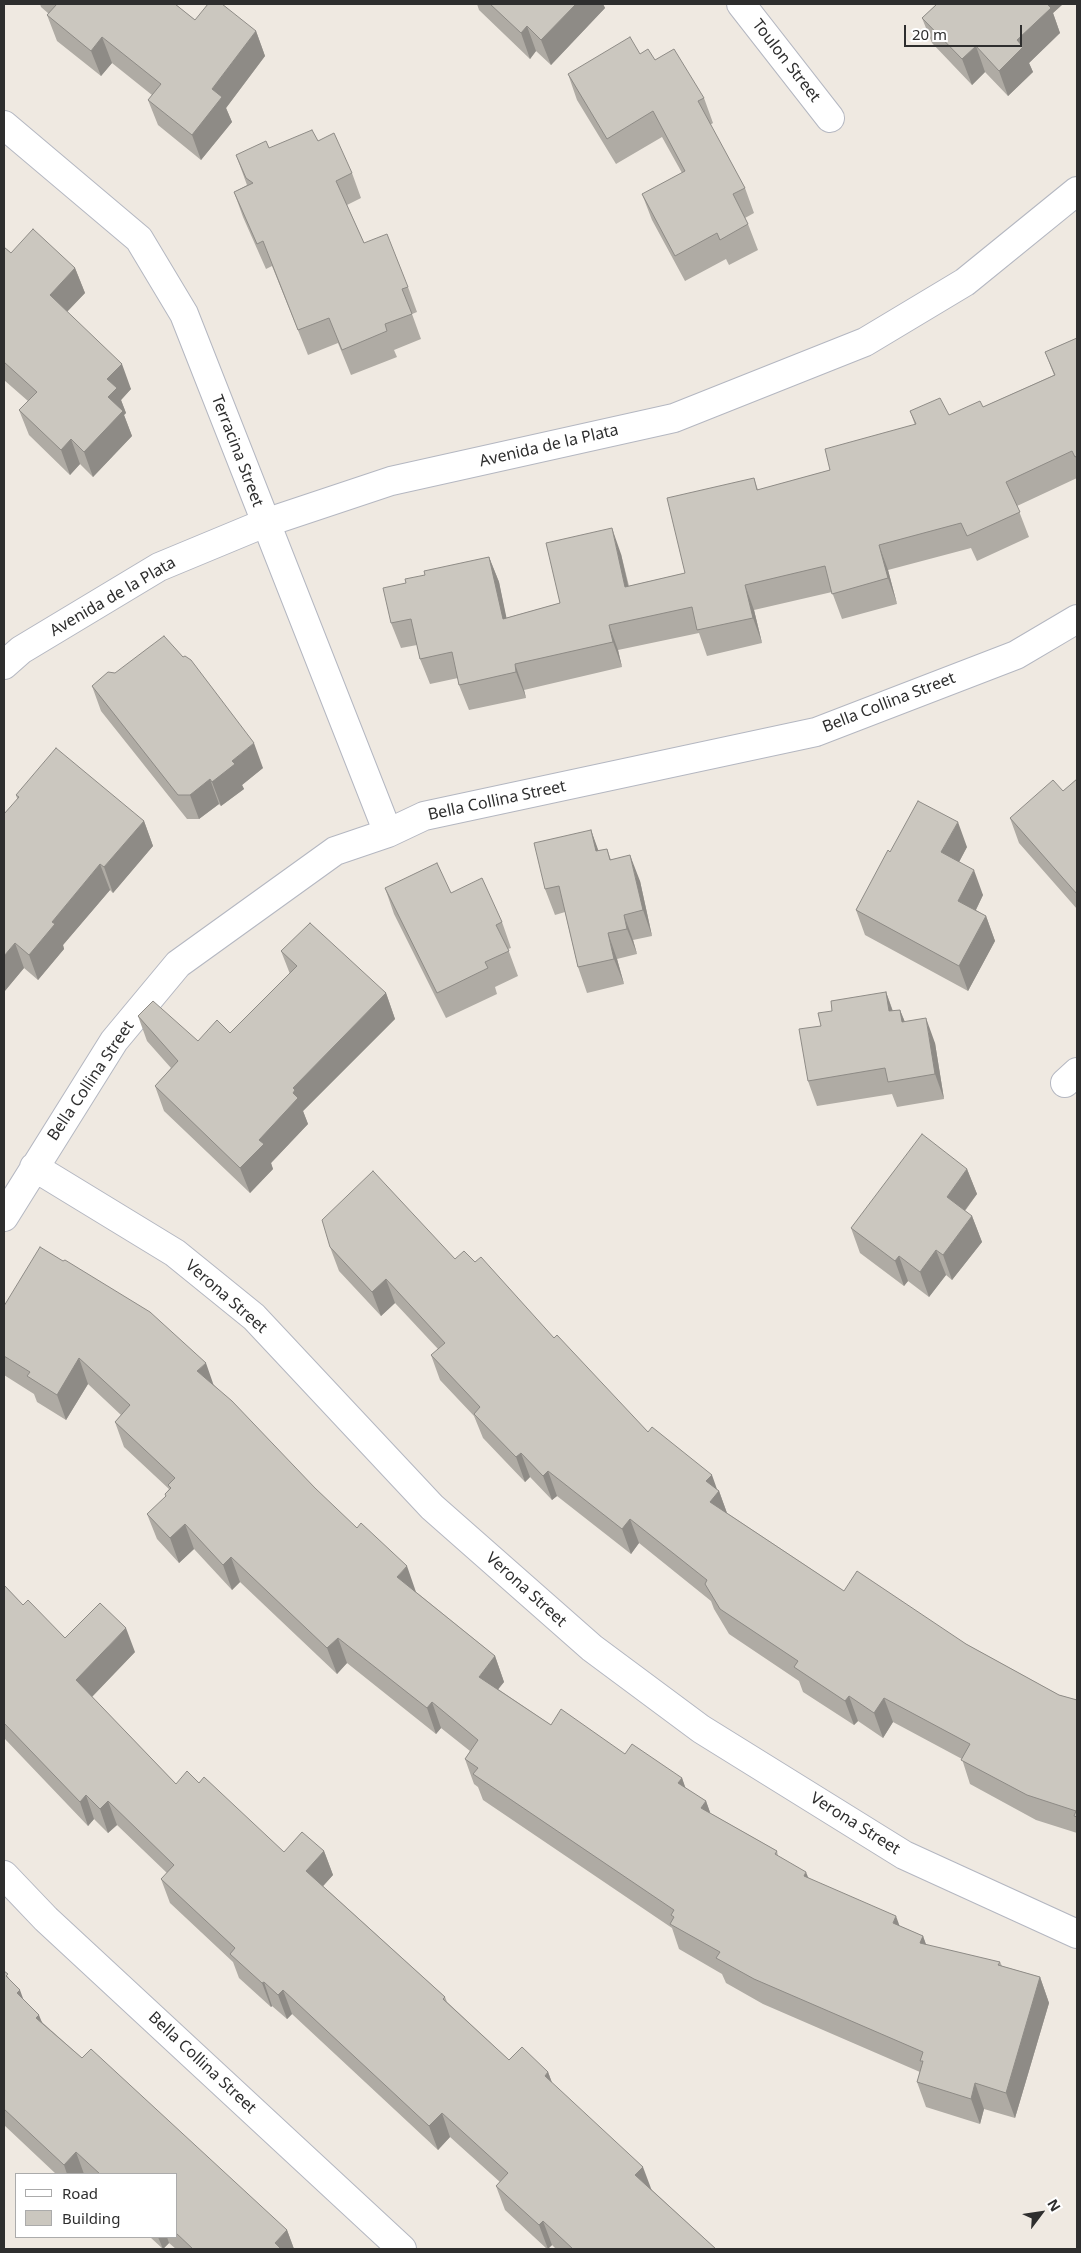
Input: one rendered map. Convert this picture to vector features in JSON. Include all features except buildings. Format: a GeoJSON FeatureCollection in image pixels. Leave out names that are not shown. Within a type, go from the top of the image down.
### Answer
{"type":"FeatureCollection","features":[{"type":"Feature","properties":{"kind":"street","name":"Toulon Street"},"geometry":{"type":"LineString","coordinates":[[741,4],[830,118]]}},
{"type":"Feature","properties":{"kind":"street","name":"Terracina Street"},"geometry":{"type":"LineString","coordinates":[[4,125],[138,239],[184,314],[388,833]]}},
{"type":"Feature","properties":{"kind":"street","name":"Avenida de la Plata"},"geometry":{"type":"LineString","coordinates":[[4,665],[21,650],[159,567],[265,523],[391,481],[674,418],[865,342],[965,282],[1077,191]]}},
{"type":"Feature","properties":{"kind":"street","name":"Bella Collina Street"},"geometry":{"type":"LineString","coordinates":[[4,1217],[114,1041],[178,964],[335,850],[388,833],[424,816],[816,732],[1016,655],[1077,620]]}},
{"type":"Feature","properties":{"kind":"street","name":"Verona Street"},"geometry":{"type":"LineString","coordinates":[[34,1167],[174,1253],[254,1317],[432,1506],[592,1648],[701,1729],[904,1855],[1077,1934]]}},
{"type":"Feature","properties":{"kind":"street","name":"Bella Collina Street"},"geometry":{"type":"LineString","coordinates":[[4,1875],[46,1919],[402,2249]]}}]}
